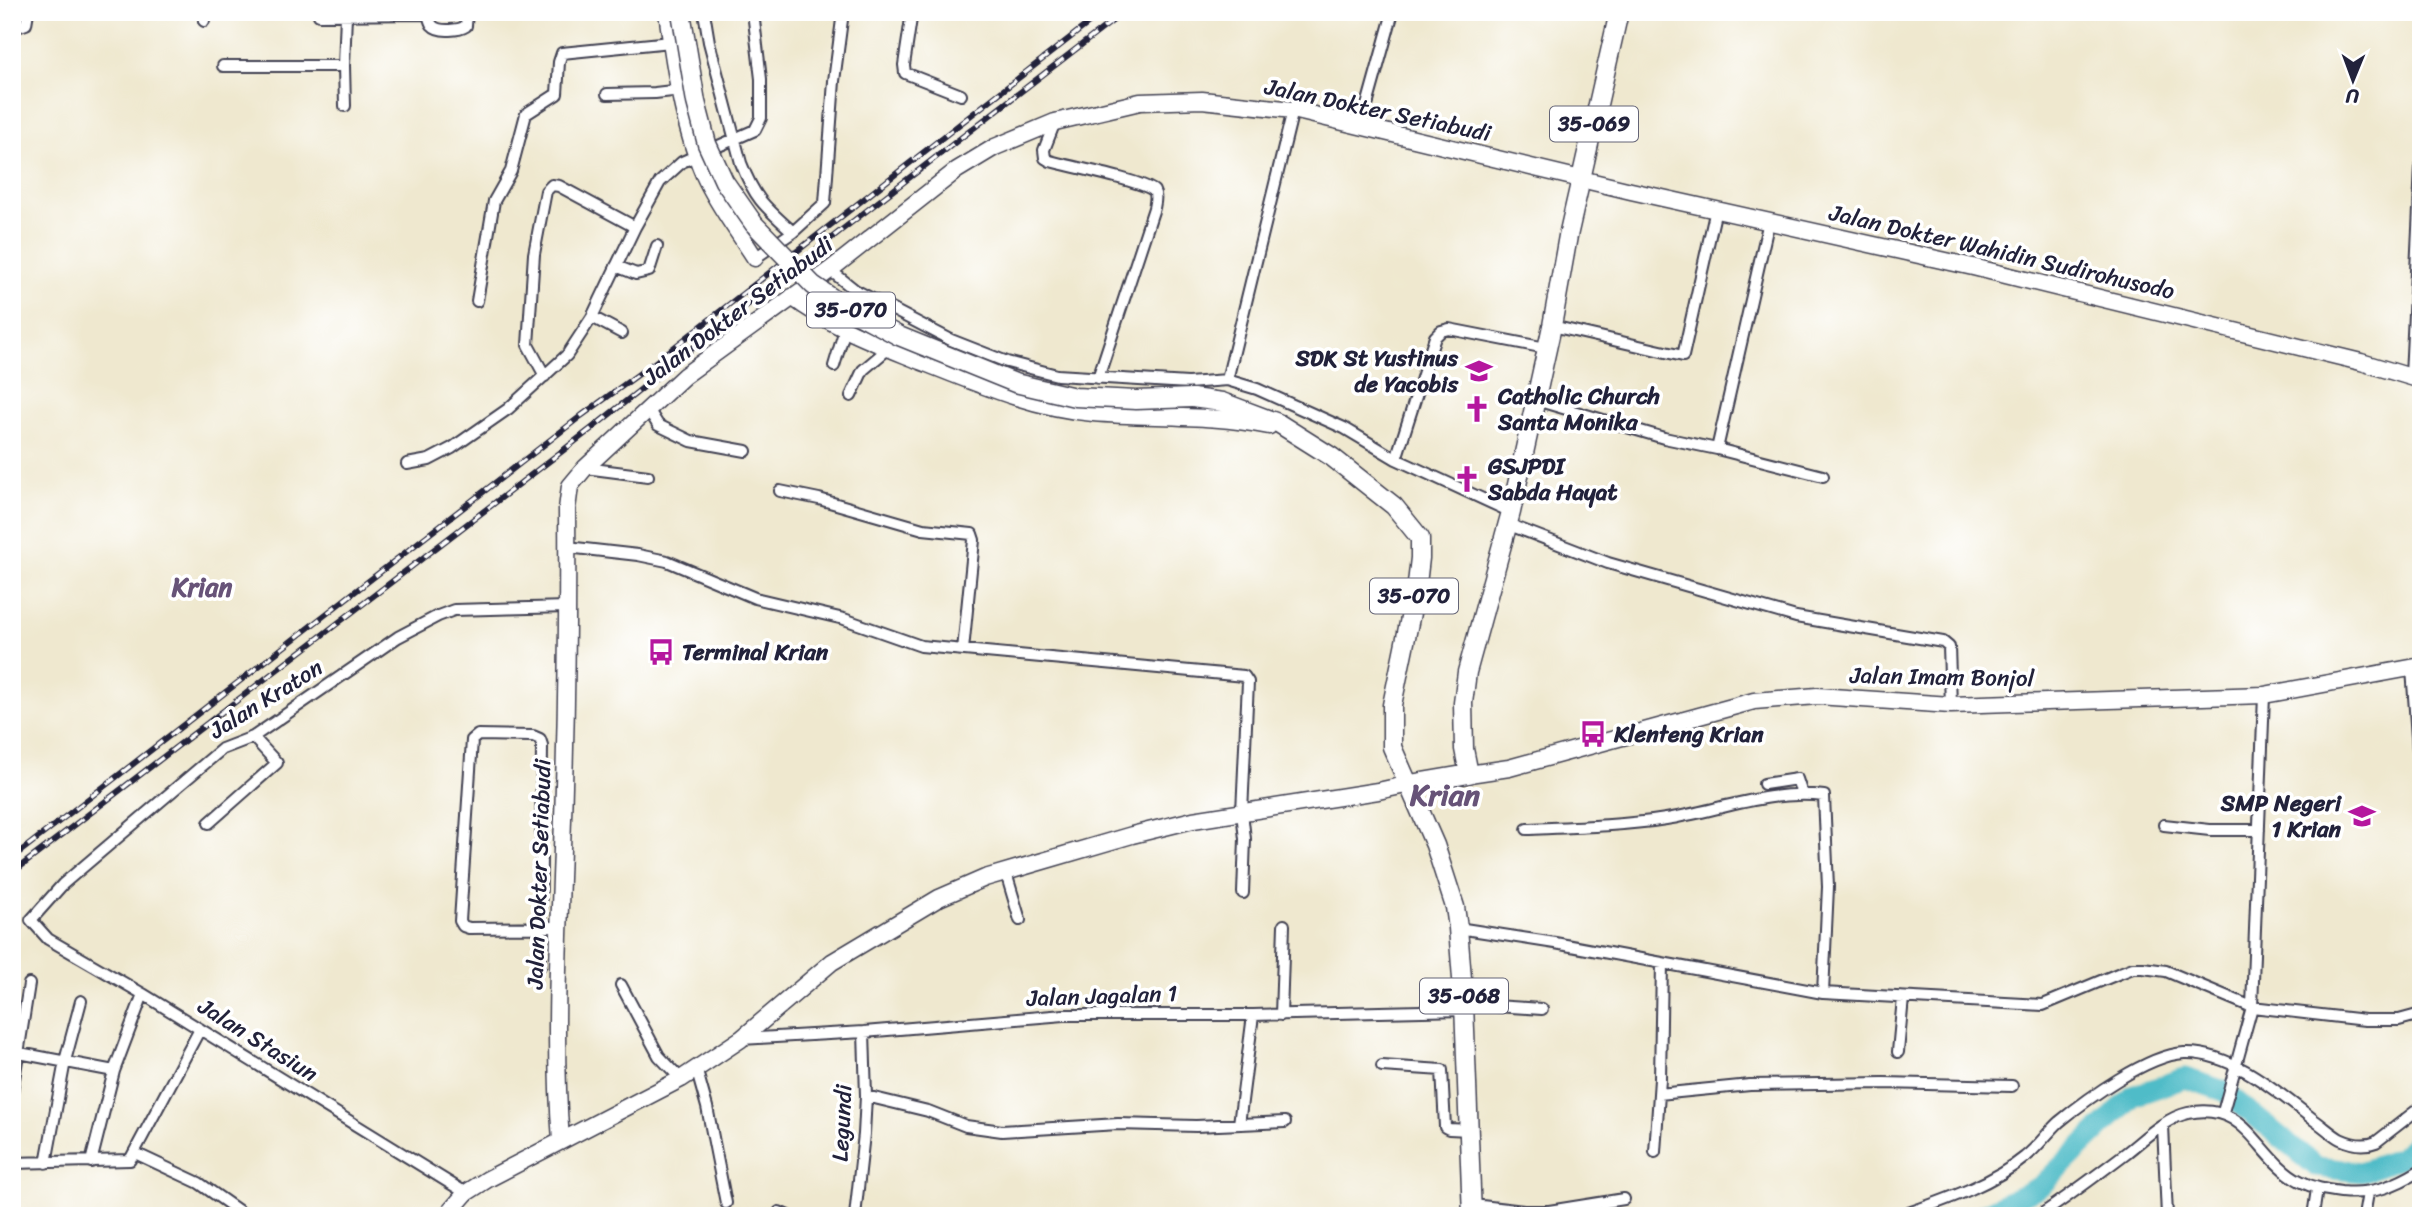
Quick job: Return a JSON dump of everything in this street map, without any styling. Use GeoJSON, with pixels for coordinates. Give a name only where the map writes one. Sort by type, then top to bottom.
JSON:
{"type":"FeatureCollection","features":[{"type":"Feature","properties":{"kind":"main road"},"geometry":{"type":"LineString","coordinates":[[667,12],[681,90],[701,153],[705,177],[755,258]]}},
{"type":"Feature","properties":{"kind":"main road","name":"35-070"},"geometry":{"type":"LineString","coordinates":[[681,12],[707,144],[724,181],[754,224],[813,285],[845,307],[899,336],[1015,383],[1075,397],[1136,400],[1192,398],[1222,402],[1249,410],[1278,422],[1395,506],[1420,538],[1417,584],[1390,716],[1392,747],[1410,784]]}},
{"type":"Feature","properties":{"kind":"main road","name":"35-069"},"geometry":{"type":"LineString","coordinates":[[1577,178],[1609,12]]}},
{"type":"Feature","properties":{"kind":"main road","name":"35-069"},"geometry":{"type":"LineString","coordinates":[[1469,774],[1464,749],[1463,703],[1466,682],[1509,518],[1552,326],[1569,236],[1564,217],[1577,178],[1619,12]]}},
{"type":"Feature","properties":{"kind":"main road","name":"Jalan Dokter Setiabudi"},"geometry":{"type":"LineString","coordinates":[[561,1140],[558,927],[568,607],[567,509],[570,486],[585,468],[684,376],[798,293],[957,170],[995,147],[1055,122],[1140,102],[1202,100],[1293,110],[1577,178]]}},
{"type":"Feature","properties":{"kind":"main road","name":"Jalan Dokter Wahidin Sudirohusodo"},"geometry":{"type":"LineString","coordinates":[[1577,178],[1973,267],[2416,378]]}},
{"type":"Feature","properties":{"kind":"main road"},"geometry":{"type":"LineString","coordinates":[[798,293],[810,310],[845,329],[889,348],[1002,374],[1055,407],[1092,413],[1250,422],[1271,426],[1319,449]]}},
{"type":"Feature","properties":{"kind":"main road","name":"Jalan Imam Bonjol"},"geometry":{"type":"LineString","coordinates":[[1469,774],[1509,768],[1754,701],[1817,696],[1951,705],[2263,695],[2416,667]]}},
{"type":"Feature","properties":{"kind":"main road"},"geometry":{"type":"LineString","coordinates":[[446,1216],[466,1193],[561,1140],[681,1079],[741,1039],[850,950],[939,898],[985,878],[1193,820],[1378,792],[1469,774]]}},
{"type":"Feature","properties":{"kind":"main road","name":"35-068"},"geometry":{"type":"LineString","coordinates":[[1410,784],[1444,870],[1458,928],[1465,1007],[1472,1210]]}},
{"type":"Feature","properties":{"kind":"street"},"geometry":{"type":"LineString","coordinates":[[12,29],[26,24],[27,12]]}},
{"type":"Feature","properties":{"kind":"street"},"geometry":{"type":"LineString","coordinates":[[319,15],[428,13],[432,25],[436,28],[458,30],[466,26],[467,12]]}},
{"type":"Feature","properties":{"kind":"street"},"geometry":{"type":"LineString","coordinates":[[704,12],[709,42],[741,163],[752,190],[790,233]]}},
{"type":"Feature","properties":{"kind":"street"},"geometry":{"type":"LineString","coordinates":[[407,464],[429,460],[452,448],[508,409],[567,355],[592,317],[660,181],[682,162],[755,130],[761,118],[761,79],[753,12]]}},
{"type":"Feature","properties":{"kind":"street"},"geometry":{"type":"LineString","coordinates":[[755,258],[824,206],[843,12]]}},
{"type":"Feature","properties":{"kind":"street"},"geometry":{"type":"LineString","coordinates":[[912,12],[905,73],[961,95]]}},
{"type":"Feature","properties":{"kind":"street"},"geometry":{"type":"LineString","coordinates":[[1361,127],[1393,12]]}},
{"type":"Feature","properties":{"kind":"street"},"geometry":{"type":"LineString","coordinates":[[345,106],[346,15]]}},
{"type":"Feature","properties":{"kind":"street"},"geometry":{"type":"LineString","coordinates":[[477,300],[494,201],[512,166],[526,114],[557,94],[558,62],[562,53],[671,42]]}},
{"type":"Feature","properties":{"kind":"street"},"geometry":{"type":"LineString","coordinates":[[223,66],[344,66]]}},
{"type":"Feature","properties":{"kind":"street"},"geometry":{"type":"LineString","coordinates":[[607,94],[681,90]]}},
{"type":"Feature","properties":{"kind":"street"},"geometry":{"type":"LineString","coordinates":[[1227,380],[1293,110]]}},
{"type":"Feature","properties":{"kind":"street"},"geometry":{"type":"LineString","coordinates":[[1055,122],[1044,150],[1045,158],[1139,184],[1153,191],[1156,196],[1098,378]]}},
{"type":"Feature","properties":{"kind":"street"},"geometry":{"type":"LineString","coordinates":[[2416,378],[2421,166]]}},
{"type":"Feature","properties":{"kind":"street"},"geometry":{"type":"LineString","coordinates":[[545,376],[528,345],[534,254],[546,191],[552,185],[559,186],[635,228]]}},
{"type":"Feature","properties":{"kind":"street"},"geometry":{"type":"LineString","coordinates":[[1552,326],[1683,356],[1716,209]]}},
{"type":"Feature","properties":{"kind":"street"},"geometry":{"type":"LineString","coordinates":[[1717,449],[1769,221]]}},
{"type":"Feature","properties":{"kind":"street"},"geometry":{"type":"LineString","coordinates":[[616,266],[636,274],[649,271],[657,246]]}},
{"type":"Feature","properties":{"kind":"street"},"geometry":{"type":"LineString","coordinates":[[827,271],[855,289],[951,340],[1002,374],[1188,383],[1227,380],[1257,389],[1344,428],[1395,459],[1509,518],[1608,563],[1796,617],[1948,644],[1951,705]]}},
{"type":"Feature","properties":{"kind":"street"},"geometry":{"type":"LineString","coordinates":[[592,317],[622,333]]}},
{"type":"Feature","properties":{"kind":"street"},"geometry":{"type":"LineString","coordinates":[[834,366],[845,329]]}},
{"type":"Feature","properties":{"kind":"street"},"geometry":{"type":"LineString","coordinates":[[1395,459],[1438,334],[1449,330],[1546,348]]}},
{"type":"Feature","properties":{"kind":"street"},"geometry":{"type":"LineString","coordinates":[[851,396],[863,370],[889,348]]}},
{"type":"Feature","properties":{"kind":"street"},"geometry":{"type":"LineString","coordinates":[[1536,400],[1664,438],[1823,476]]}},
{"type":"Feature","properties":{"kind":"street"},"geometry":{"type":"LineString","coordinates":[[648,410],[658,425],[691,441],[746,451]]}},
{"type":"Feature","properties":{"kind":"street"},"geometry":{"type":"LineString","coordinates":[[585,468],[648,476]]}},
{"type":"Feature","properties":{"kind":"street"},"geometry":{"type":"LineString","coordinates":[[780,491],[819,499],[923,529],[972,534],[974,540],[963,650]]}},
{"type":"Feature","properties":{"kind":"street"},"geometry":{"type":"LineString","coordinates":[[567,547],[667,561],[755,598],[844,619],[921,646],[1244,676],[1248,682],[1242,813],[1245,839],[1243,893]]}},
{"type":"Feature","properties":{"kind":"street","name":"Jalan Kraton"},"geometry":{"type":"LineString","coordinates":[[31,920],[63,884],[222,749],[253,737],[397,637],[454,610],[568,607]]}},
{"type":"Feature","properties":{"kind":"street"},"geometry":{"type":"LineString","coordinates":[[2416,667],[2421,792]]}},
{"type":"Feature","properties":{"kind":"street"},"geometry":{"type":"LineString","coordinates":[[2223,1109],[2252,1007],[2263,695]]}},
{"type":"Feature","properties":{"kind":"street"},"geometry":{"type":"LineString","coordinates":[[540,966],[540,927],[542,744],[540,739],[533,736],[478,735],[472,740],[460,921],[463,926],[469,928],[540,927],[558,927]]}},
{"type":"Feature","properties":{"kind":"street"},"geometry":{"type":"LineString","coordinates":[[209,823],[277,763],[253,737]]}},
{"type":"Feature","properties":{"kind":"street"},"geometry":{"type":"LineString","coordinates":[[1764,784],[1797,779],[1801,789]]}},
{"type":"Feature","properties":{"kind":"street"},"geometry":{"type":"LineString","coordinates":[[1527,829],[1615,825],[1665,819],[1801,789],[1823,796],[1828,887],[1823,993]]}},
{"type":"Feature","properties":{"kind":"street"},"geometry":{"type":"LineString","coordinates":[[2164,825],[2210,830],[2259,830]]}},
{"type":"Feature","properties":{"kind":"street"},"geometry":{"type":"LineString","coordinates":[[1006,873],[1020,920]]}},
{"type":"Feature","properties":{"kind":"street","name":"Jalan Stasiun"},"geometry":{"type":"LineString","coordinates":[[31,920],[48,939],[143,994],[466,1193]]}},
{"type":"Feature","properties":{"kind":"street"},"geometry":{"type":"LineString","coordinates":[[1281,1015],[1284,925]]}},
{"type":"Feature","properties":{"kind":"street"},"geometry":{"type":"LineString","coordinates":[[1458,928],[1555,943],[1823,993],[2043,1005],[2133,968],[2166,971],[2252,1007],[2365,1020],[2399,1020],[2421,1014]]}},
{"type":"Feature","properties":{"kind":"street"},"geometry":{"type":"LineString","coordinates":[[1655,1153],[1662,963]]}},
{"type":"Feature","properties":{"kind":"street"},"geometry":{"type":"LineString","coordinates":[[12,1092],[16,1052],[29,984]]}},
{"type":"Feature","properties":{"kind":"street"},"geometry":{"type":"LineString","coordinates":[[621,985],[659,1056],[681,1079]]}},
{"type":"Feature","properties":{"kind":"street"},"geometry":{"type":"LineString","coordinates":[[90,1162],[114,1071],[143,994]]}},
{"type":"Feature","properties":{"kind":"street"},"geometry":{"type":"LineString","coordinates":[[1898,1052],[1903,998]]}},
{"type":"Feature","properties":{"kind":"street"},"geometry":{"type":"LineString","coordinates":[[46,1163],[65,1061],[81,1000]]}},
{"type":"Feature","properties":{"kind":"street","name":"Jalan Jagalan 1"},"geometry":{"type":"LineString","coordinates":[[741,1039],[1064,1016],[1281,1015],[1465,1007],[1542,1009]]}},
{"type":"Feature","properties":{"kind":"street"},"geometry":{"type":"LineString","coordinates":[[1240,1124],[1253,1015]]}},
{"type":"Feature","properties":{"kind":"street"},"geometry":{"type":"LineString","coordinates":[[12,1163],[128,1160],[135,1153],[200,1029]]}},
{"type":"Feature","properties":{"kind":"street","name":"Legundi"},"geometry":{"type":"LineString","coordinates":[[855,1216],[866,1096],[864,1032]]}},
{"type":"Feature","properties":{"kind":"street"},"geometry":{"type":"LineString","coordinates":[[16,1052],[114,1071]]}},
{"type":"Feature","properties":{"kind":"street"},"geometry":{"type":"LineString","coordinates":[[1900,1216],[1940,1202],[1992,1178],[2025,1157],[2058,1124],[2119,1080],[2150,1062],[2174,1054],[2198,1054],[2236,1070],[2289,1101],[2333,1135],[2351,1143],[2369,1145],[2376,1142],[2421,1107]]}},
{"type":"Feature","properties":{"kind":"street"},"geometry":{"type":"LineString","coordinates":[[1382,1066],[1442,1070],[1445,1126],[1449,1129],[1469,1130]]}},
{"type":"Feature","properties":{"kind":"street"},"geometry":{"type":"LineString","coordinates":[[696,1068],[708,1107],[726,1203]]}},
{"type":"Feature","properties":{"kind":"street"},"geometry":{"type":"LineString","coordinates":[[1659,1094],[1750,1085],[1884,1083],[2012,1086]]}},
{"type":"Feature","properties":{"kind":"street"},"geometry":{"type":"LineString","coordinates":[[866,1096],[928,1111],[966,1126],[1002,1131],[1118,1124],[1284,1122]]}},
{"type":"Feature","properties":{"kind":"street"},"geometry":{"type":"LineString","coordinates":[[2039,1216],[2066,1199],[2163,1125],[2185,1113],[2201,1111],[2223,1109],[2297,1180],[2317,1189],[2368,1193],[2384,1189],[2421,1170]]}},
{"type":"Feature","properties":{"kind":"street"},"geometry":{"type":"LineString","coordinates":[[2163,1125],[2167,1216]]}},
{"type":"Feature","properties":{"kind":"street"},"geometry":{"type":"LineString","coordinates":[[135,1153],[198,1183],[246,1216]]}},
{"type":"Feature","properties":{"kind":"street"},"geometry":{"type":"LineString","coordinates":[[2313,1216],[2317,1189]]}},
{"type":"Feature","properties":{"kind":"street"},"geometry":{"type":"LineString","coordinates":[[2364,1216],[2368,1193]]}},
{"type":"Feature","properties":{"kind":"street"},"geometry":{"type":"LineString","coordinates":[[1472,1210],[1549,1211],[1624,1199]]}},
{"type":"Feature","properties":{"kind":"waterway"},"geometry":{"type":"LineString","coordinates":[[1979,1216],[2041,1186],[2133,1096],[2185,1078],[2224,1091],[2317,1167],[2361,1172],[2400,1158],[2421,1138]]}},
{"type":"Feature","properties":{"kind":"railway"},"geometry":{"type":"LineString","coordinates":[[12,858],[581,416],[654,363],[1103,12]]}},
{"type":"Feature","properties":{"kind":"railway"},"geometry":{"type":"LineString","coordinates":[[12,873],[591,429],[839,232],[1124,12]]}},
{"type":"Feature","properties":{"kind":"place","name":"SDK St Yustinus de Yacobis"},"geometry":{"type":"Point","coordinates":[1479,371]}},
{"type":"Feature","properties":{"kind":"place","name":"Catholic Church Santa Monika"},"geometry":{"type":"Point","coordinates":[1477,409]}},
{"type":"Feature","properties":{"kind":"place","name":"GSJPDI Sabda Hayat"},"geometry":{"type":"Point","coordinates":[1467,479]}},
{"type":"Feature","properties":{"kind":"place","name":"Terminal Krian"},"geometry":{"type":"Point","coordinates":[661,652]}},
{"type":"Feature","properties":{"kind":"place","name":"Klenteng Krian"},"geometry":{"type":"Point","coordinates":[1593,734]}},
{"type":"Feature","properties":{"kind":"place","name":"SMP Negeri 1 Krian"},"geometry":{"type":"Point","coordinates":[2362,816]}},
{"type":"Feature","properties":{"kind":"district","name":"Krian"},"geometry":{"type":"Point","coordinates":[202,587]}},
{"type":"Feature","properties":{"kind":"district","name":"Krian"},"geometry":{"type":"Point","coordinates":[1445,795]}}]}
